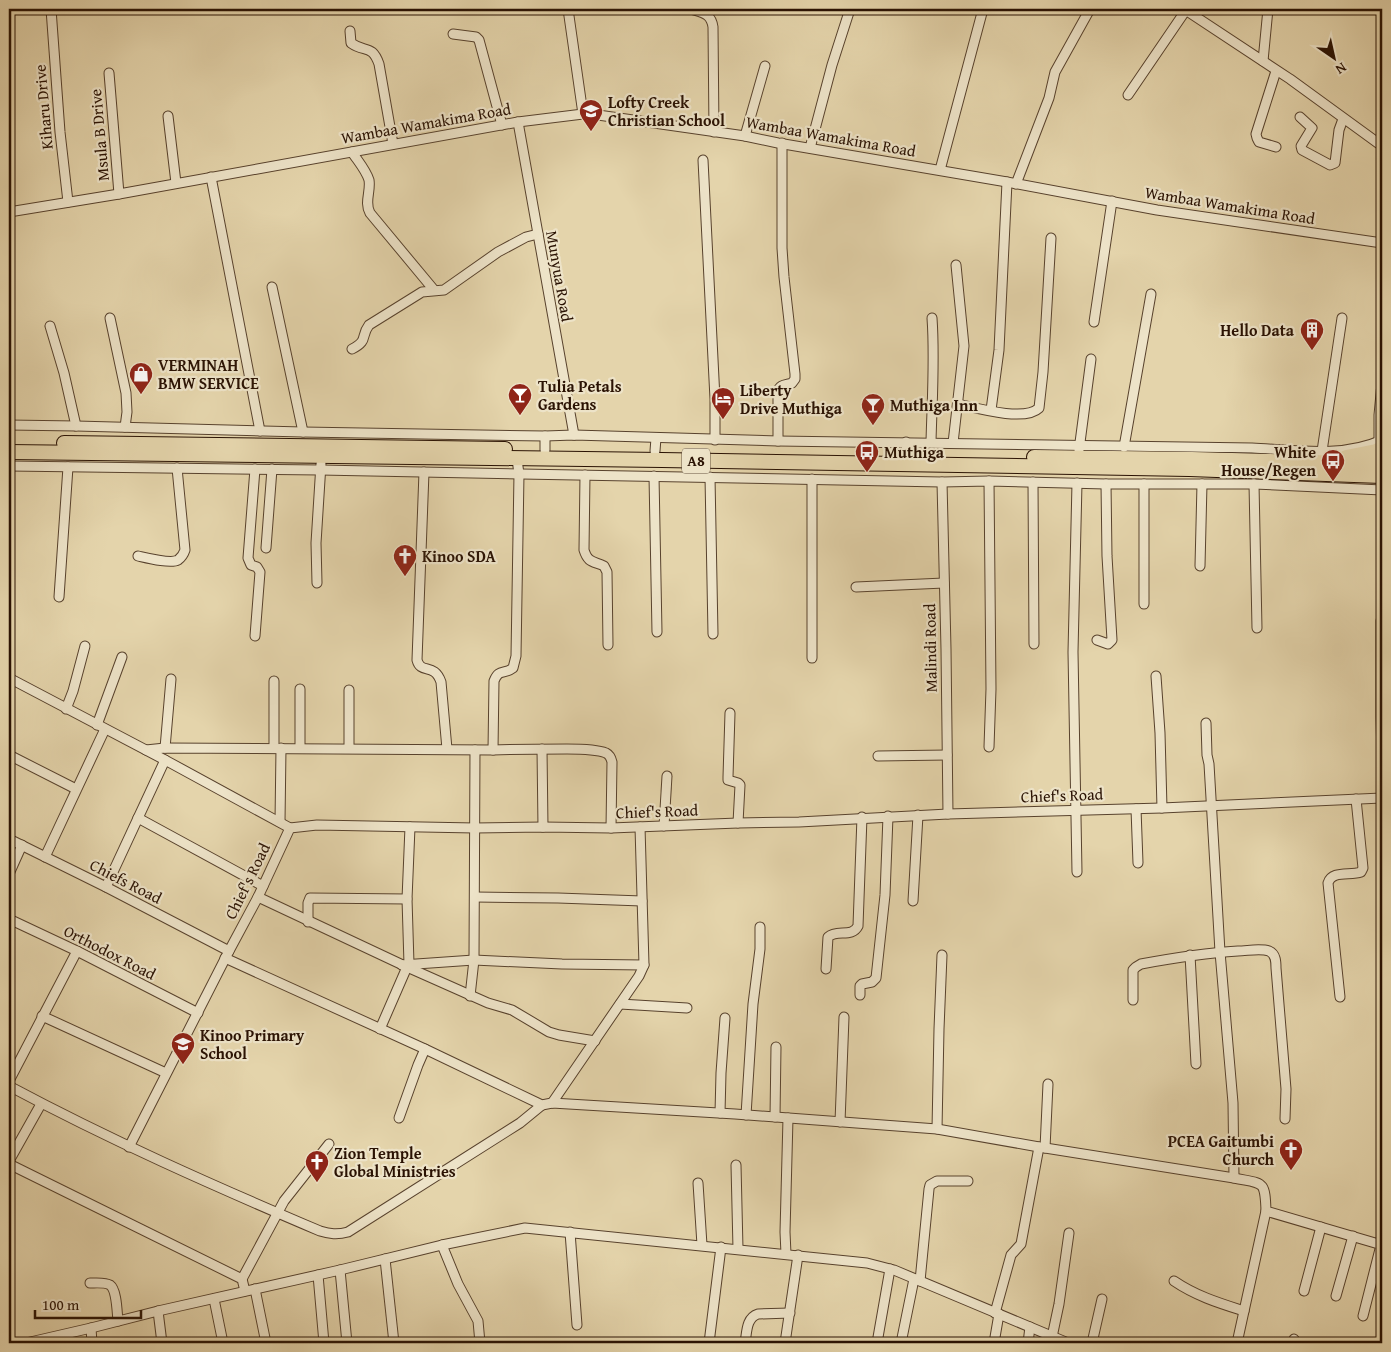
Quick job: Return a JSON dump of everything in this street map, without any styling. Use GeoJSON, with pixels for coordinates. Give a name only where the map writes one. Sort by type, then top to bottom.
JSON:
{"type":"FeatureCollection","features":[{"type":"Feature","properties":{"kind":"highway","name":"A8"},"geometry":{"type":"LineString","coordinates":[[9,442],[504,442],[656,444],[907,454],[1189,469],[1290,480],[1338,482],[1382,476]]}},
{"type":"Feature","properties":{"kind":"highway"},"geometry":{"type":"LineString","coordinates":[[1278,462],[1349,456],[1381,443]]}},
{"type":"Feature","properties":{"kind":"highway","name":"A8"},"geometry":{"type":"LineString","coordinates":[[9,452],[148,454],[321,463],[517,459],[798,462],[907,454],[1079,452],[1205,454],[1278,462],[1382,464]]}},
{"type":"Feature","properties":{"kind":"street","name":"Kiharu Drive"},"geometry":{"type":"LineString","coordinates":[[50,9],[68,202]]}},
{"type":"Feature","properties":{"kind":"street"},"geometry":{"type":"LineString","coordinates":[[568,9],[583,114]]}},
{"type":"Feature","properties":{"kind":"street"},"geometry":{"type":"LineString","coordinates":[[691,9],[710,18],[714,27],[714,132]]}},
{"type":"Feature","properties":{"kind":"street"},"geometry":{"type":"LineString","coordinates":[[810,148],[832,65],[850,9]]}},
{"type":"Feature","properties":{"kind":"street"},"geometry":{"type":"LineString","coordinates":[[940,170],[983,9]]}},
{"type":"Feature","properties":{"kind":"street"},"geometry":{"type":"LineString","coordinates":[[991,410],[999,350],[1012,183],[1049,98],[1055,72],[1090,9]]}},
{"type":"Feature","properties":{"kind":"street"},"geometry":{"type":"LineString","coordinates":[[1128,94],[1185,9],[1290,79],[1382,146]]}},
{"type":"Feature","properties":{"kind":"street"},"geometry":{"type":"LineString","coordinates":[[1263,61],[1268,9]]}},
{"type":"Feature","properties":{"kind":"street"},"geometry":{"type":"LineString","coordinates":[[350,30],[351,44],[375,54],[379,64],[393,144]]}},
{"type":"Feature","properties":{"kind":"street"},"geometry":{"type":"LineString","coordinates":[[453,34],[476,37],[480,40],[502,125]]}},
{"type":"Feature","properties":{"kind":"street"},"geometry":{"type":"LineString","coordinates":[[745,136],[765,66]]}},
{"type":"Feature","properties":{"kind":"street"},"geometry":{"type":"LineString","coordinates":[[1276,71],[1256,134],[1259,142],[1276,146]]}},
{"type":"Feature","properties":{"kind":"street","name":"Msula B Drive"},"geometry":{"type":"LineString","coordinates":[[109,73],[119,194]]}},
{"type":"Feature","properties":{"kind":"street","name":"Wambaa Wamakima Road"},"geometry":{"type":"LineString","coordinates":[[9,212],[518,122],[583,114],[745,136],[1157,210],[1382,243]]}},
{"type":"Feature","properties":{"kind":"street"},"geometry":{"type":"LineString","coordinates":[[168,116],[176,183]]}},
{"type":"Feature","properties":{"kind":"street"},"geometry":{"type":"LineString","coordinates":[[1300,118],[1312,128],[1301,146],[1302,150],[1330,165],[1335,163],[1339,130],[1343,119]]}},
{"type":"Feature","properties":{"kind":"street","name":"Munyua Road"},"geometry":{"type":"LineString","coordinates":[[518,122],[574,435]]}},
{"type":"Feature","properties":{"kind":"street"},"geometry":{"type":"LineString","coordinates":[[778,441],[779,387],[792,383],[795,379],[782,248],[782,144]]}},
{"type":"Feature","properties":{"kind":"street"},"geometry":{"type":"LineString","coordinates":[[352,152],[368,177],[367,208],[434,290]]}},
{"type":"Feature","properties":{"kind":"street"},"geometry":{"type":"LineString","coordinates":[[703,160],[715,440]]}},
{"type":"Feature","properties":{"kind":"street"},"geometry":{"type":"LineString","coordinates":[[211,177],[260,431]]}},
{"type":"Feature","properties":{"kind":"street"},"geometry":{"type":"LineString","coordinates":[[1094,322],[1112,201]]}},
{"type":"Feature","properties":{"kind":"street"},"geometry":{"type":"LineString","coordinates":[[352,349],[360,345],[364,340],[366,328],[374,321],[422,292],[444,290],[498,252],[521,239],[538,234]]}},
{"type":"Feature","properties":{"kind":"street"},"geometry":{"type":"LineString","coordinates":[[958,404],[1021,415],[1030,414],[1039,408],[1051,238]]}},
{"type":"Feature","properties":{"kind":"street"},"geometry":{"type":"LineString","coordinates":[[953,443],[964,346],[956,265]]}},
{"type":"Feature","properties":{"kind":"street"},"geometry":{"type":"LineString","coordinates":[[272,287],[303,432]]}},
{"type":"Feature","properties":{"kind":"street"},"geometry":{"type":"LineString","coordinates":[[1124,447],[1151,294]]}},
{"type":"Feature","properties":{"kind":"street"},"geometry":{"type":"LineString","coordinates":[[110,318],[126,393],[126,427]]}},
{"type":"Feature","properties":{"kind":"street"},"geometry":{"type":"LineString","coordinates":[[931,442],[934,359],[932,318]]}},
{"type":"Feature","properties":{"kind":"street"},"geometry":{"type":"LineString","coordinates":[[1322,451],[1342,318]]}},
{"type":"Feature","properties":{"kind":"street"},"geometry":{"type":"LineString","coordinates":[[50,326],[64,372],[76,426]]}},
{"type":"Feature","properties":{"kind":"street"},"geometry":{"type":"LineString","coordinates":[[1079,452],[1090,359]]}},
{"type":"Feature","properties":{"kind":"street"},"geometry":{"type":"LineString","coordinates":[[545,443],[574,435],[656,444],[715,440],[778,441],[907,454],[931,442],[1079,452],[1124,447],[1205,454],[1252,448],[1322,451],[1348,450],[1381,443],[1379,415],[1382,383]]}},
{"type":"Feature","properties":{"kind":"street"},"geometry":{"type":"LineString","coordinates":[[9,426],[303,432],[504,442]]}},
{"type":"Feature","properties":{"kind":"street"},"geometry":{"type":"LineString","coordinates":[[130,467],[148,454]]}},
{"type":"Feature","properties":{"kind":"street"},"geometry":{"type":"LineString","coordinates":[[907,454],[907,480]]}},
{"type":"Feature","properties":{"kind":"street"},"geometry":{"type":"LineString","coordinates":[[493,750],[494,681],[496,675],[500,672],[509,671],[515,664],[519,474],[517,459]]}},
{"type":"Feature","properties":{"kind":"street"},"geometry":{"type":"LineString","coordinates":[[796,479],[798,462]]}},
{"type":"Feature","properties":{"kind":"street"},"geometry":{"type":"LineString","coordinates":[[9,466],[272,470],[321,463],[424,472],[942,482],[1254,484],[1290,480]]}},
{"type":"Feature","properties":{"kind":"street"},"geometry":{"type":"LineString","coordinates":[[316,583],[316,543],[321,463]]}},
{"type":"Feature","properties":{"kind":"street"},"geometry":{"type":"LineString","coordinates":[[59,597],[68,467]]}},
{"type":"Feature","properties":{"kind":"street"},"geometry":{"type":"LineString","coordinates":[[138,556],[172,562],[179,560],[183,555],[185,550],[177,468]]}},
{"type":"Feature","properties":{"kind":"street"},"geometry":{"type":"LineString","coordinates":[[255,469],[248,558],[251,565],[258,567],[260,572],[255,636]]}},
{"type":"Feature","properties":{"kind":"street"},"geometry":{"type":"LineString","coordinates":[[266,548],[272,470]]}},
{"type":"Feature","properties":{"kind":"street"},"geometry":{"type":"LineString","coordinates":[[424,472],[417,660],[422,668],[434,670],[439,674],[442,682],[447,749]]}},
{"type":"Feature","properties":{"kind":"street"},"geometry":{"type":"LineString","coordinates":[[584,475],[584,550],[588,559],[593,563],[604,566],[607,572],[608,645]]}},
{"type":"Feature","properties":{"kind":"street"},"geometry":{"type":"LineString","coordinates":[[654,476],[657,632]]}},
{"type":"Feature","properties":{"kind":"street"},"geometry":{"type":"LineString","coordinates":[[710,477],[713,634]]}},
{"type":"Feature","properties":{"kind":"street"},"geometry":{"type":"LineString","coordinates":[[812,479],[812,658]]}},
{"type":"Feature","properties":{"kind":"street"},"geometry":{"type":"LineString","coordinates":[[989,481],[989,747]]}},
{"type":"Feature","properties":{"kind":"street","name":"Malindi Road"},"geometry":{"type":"LineString","coordinates":[[942,482],[948,814]]}},
{"type":"Feature","properties":{"kind":"street"},"geometry":{"type":"LineString","coordinates":[[1033,482],[1034,644]]}},
{"type":"Feature","properties":{"kind":"street"},"geometry":{"type":"LineString","coordinates":[[1338,482],[1382,490]]}},
{"type":"Feature","properties":{"kind":"street"},"geometry":{"type":"LineString","coordinates":[[1076,872],[1073,652],[1077,483]]}},
{"type":"Feature","properties":{"kind":"street"},"geometry":{"type":"LineString","coordinates":[[1097,640],[1108,644],[1112,640],[1106,484]]}},
{"type":"Feature","properties":{"kind":"street"},"geometry":{"type":"LineString","coordinates":[[1144,484],[1144,604]]}},
{"type":"Feature","properties":{"kind":"street"},"geometry":{"type":"LineString","coordinates":[[1200,566],[1202,484]]}},
{"type":"Feature","properties":{"kind":"street"},"geometry":{"type":"LineString","coordinates":[[1254,484],[1257,628]]}},
{"type":"Feature","properties":{"kind":"street"},"geometry":{"type":"LineString","coordinates":[[856,587],[944,583]]}},
{"type":"Feature","properties":{"kind":"street"},"geometry":{"type":"LineString","coordinates":[[1382,616],[1380,621],[1382,756]]}},
{"type":"Feature","properties":{"kind":"street"},"geometry":{"type":"LineString","coordinates":[[66,709],[73,691],[85,646]]}},
{"type":"Feature","properties":{"kind":"street"},"geometry":{"type":"LineString","coordinates":[[45,857],[76,789],[101,727],[122,657]]}},
{"type":"Feature","properties":{"kind":"street"},"geometry":{"type":"LineString","coordinates":[[1156,676],[1162,808]]}},
{"type":"Feature","properties":{"kind":"street"},"geometry":{"type":"LineString","coordinates":[[9,678],[290,828]]}},
{"type":"Feature","properties":{"kind":"street"},"geometry":{"type":"LineString","coordinates":[[165,748],[171,679]]}},
{"type":"Feature","properties":{"kind":"street"},"geometry":{"type":"LineString","coordinates":[[274,681],[280,822]]}},
{"type":"Feature","properties":{"kind":"street"},"geometry":{"type":"LineString","coordinates":[[300,689],[300,748]]}},
{"type":"Feature","properties":{"kind":"street"},"geometry":{"type":"LineString","coordinates":[[349,690],[350,748]]}},
{"type":"Feature","properties":{"kind":"street"},"geometry":{"type":"LineString","coordinates":[[730,713],[728,780],[740,785],[738,823]]}},
{"type":"Feature","properties":{"kind":"street"},"geometry":{"type":"LineString","coordinates":[[1206,723],[1220,952],[1233,1103],[1234,1178]]}},
{"type":"Feature","properties":{"kind":"street"},"geometry":{"type":"LineString","coordinates":[[146,750],[165,748],[585,749],[607,753],[610,756],[612,762],[612,828]]}},
{"type":"Feature","properties":{"kind":"street"},"geometry":{"type":"LineString","coordinates":[[542,749],[542,827]]}},
{"type":"Feature","properties":{"kind":"street"},"geometry":{"type":"LineString","coordinates":[[470,996],[474,960],[475,750]]}},
{"type":"Feature","properties":{"kind":"street"},"geometry":{"type":"LineString","coordinates":[[9,755],[76,789]]}},
{"type":"Feature","properties":{"kind":"street"},"geometry":{"type":"LineString","coordinates":[[878,756],[947,755]]}},
{"type":"Feature","properties":{"kind":"street"},"geometry":{"type":"LineString","coordinates":[[106,887],[165,760]]}},
{"type":"Feature","properties":{"kind":"street"},"geometry":{"type":"LineString","coordinates":[[664,826],[666,776]]}},
{"type":"Feature","properties":{"kind":"street","name":"Chief's Road"},"geometry":{"type":"LineString","coordinates":[[129,1147],[258,897],[290,828],[317,825],[612,828],[1382,798]]}},
{"type":"Feature","properties":{"kind":"street"},"geometry":{"type":"LineString","coordinates":[[1340,997],[1328,883],[1332,876],[1356,874],[1361,872],[1363,868],[1356,799]]}},
{"type":"Feature","properties":{"kind":"street"},"geometry":{"type":"LineString","coordinates":[[1136,809],[1138,863]]}},
{"type":"Feature","properties":{"kind":"street"},"geometry":{"type":"LineString","coordinates":[[913,901],[918,815]]}},
{"type":"Feature","properties":{"kind":"street"},"geometry":{"type":"LineString","coordinates":[[860,995],[860,986],[874,981],[876,978],[886,895],[888,816]]}},
{"type":"Feature","properties":{"kind":"street"},"geometry":{"type":"LineString","coordinates":[[138,818],[263,886]]}},
{"type":"Feature","properties":{"kind":"street"},"geometry":{"type":"LineString","coordinates":[[826,969],[828,937],[835,933],[855,932],[858,926],[862,818]]}},
{"type":"Feature","properties":{"kind":"street"},"geometry":{"type":"LineString","coordinates":[[380,1029],[406,965],[410,827]]}},
{"type":"Feature","properties":{"kind":"street"},"geometry":{"type":"LineString","coordinates":[[9,1086],[41,1104],[129,1147],[224,1190],[330,1234],[339,1235],[348,1232],[547,1104],[595,1041],[644,965],[640,827]]}},
{"type":"Feature","properties":{"kind":"street","name":"Chiefs Road"},"geometry":{"type":"LineString","coordinates":[[9,839],[106,887],[227,955],[380,1029],[547,1104]]}},
{"type":"Feature","properties":{"kind":"street"},"geometry":{"type":"LineString","coordinates":[[9,874],[22,846]]}},
{"type":"Feature","properties":{"kind":"street"},"geometry":{"type":"LineString","coordinates":[[258,897],[470,996],[512,1010],[549,1032],[595,1041]]}},
{"type":"Feature","properties":{"kind":"street"},"geometry":{"type":"LineString","coordinates":[[475,897],[642,901]]}},
{"type":"Feature","properties":{"kind":"street"},"geometry":{"type":"LineString","coordinates":[[308,922],[308,903],[310,898],[407,899]]}},
{"type":"Feature","properties":{"kind":"street","name":"Orthodox Road"},"geometry":{"type":"LineString","coordinates":[[10,922],[77,952],[198,1013]]}},
{"type":"Feature","properties":{"kind":"street"},"geometry":{"type":"LineString","coordinates":[[746,1115],[753,1004],[760,949],[760,928]]}},
{"type":"Feature","properties":{"kind":"street"},"geometry":{"type":"LineString","coordinates":[[1133,1000],[1133,970],[1140,964],[1220,952],[1255,950],[1268,951],[1274,955],[1286,1090],[1285,1119]]}},
{"type":"Feature","properties":{"kind":"street"},"geometry":{"type":"LineString","coordinates":[[9,1080],[77,952]]}},
{"type":"Feature","properties":{"kind":"street"},"geometry":{"type":"LineString","coordinates":[[938,1129],[942,955]]}},
{"type":"Feature","properties":{"kind":"street"},"geometry":{"type":"LineString","coordinates":[[1190,955],[1196,1064]]}},
{"type":"Feature","properties":{"kind":"street"},"geometry":{"type":"LineString","coordinates":[[406,965],[474,960],[644,965]]}},
{"type":"Feature","properties":{"kind":"street"},"geometry":{"type":"LineString","coordinates":[[620,1004],[686,1008]]}},
{"type":"Feature","properties":{"kind":"street"},"geometry":{"type":"LineString","coordinates":[[42,1016],[166,1073]]}},
{"type":"Feature","properties":{"kind":"street"},"geometry":{"type":"LineString","coordinates":[[838,1122],[844,1017]]}},
{"type":"Feature","properties":{"kind":"street"},"geometry":{"type":"LineString","coordinates":[[720,1113],[725,1018]]}},
{"type":"Feature","properties":{"kind":"street"},"geometry":{"type":"LineString","coordinates":[[838,1122],[839,1041]]}},
{"type":"Feature","properties":{"kind":"street"},"geometry":{"type":"LineString","coordinates":[[775,1117],[776,1047]]}},
{"type":"Feature","properties":{"kind":"street"},"geometry":{"type":"LineString","coordinates":[[399,1118],[425,1049]]}},
{"type":"Feature","properties":{"kind":"street"},"geometry":{"type":"LineString","coordinates":[[994,1343],[997,1314],[1010,1255],[1021,1244],[1042,1148],[1048,1084]]}},
{"type":"Feature","properties":{"kind":"street"},"geometry":{"type":"LineString","coordinates":[[41,1104],[9,1163],[242,1279]]}},
{"type":"Feature","properties":{"kind":"street"},"geometry":{"type":"LineString","coordinates":[[547,1104],[720,1113],[938,1129],[1259,1183],[1266,1192],[1266,1210],[1237,1343]]}},
{"type":"Feature","properties":{"kind":"street"},"geometry":{"type":"LineString","coordinates":[[786,1254],[788,1118]]}},
{"type":"Feature","properties":{"kind":"street"},"geometry":{"type":"LineString","coordinates":[[245,1291],[242,1279],[284,1201],[329,1144]]}},
{"type":"Feature","properties":{"kind":"street"},"geometry":{"type":"LineString","coordinates":[[736,1165],[738,1249]]}},
{"type":"Feature","properties":{"kind":"street"},"geometry":{"type":"LineString","coordinates":[[901,1343],[917,1280],[930,1185],[937,1181],[968,1180]]}},
{"type":"Feature","properties":{"kind":"street"},"geometry":{"type":"LineString","coordinates":[[698,1184],[702,1245]]}},
{"type":"Feature","properties":{"kind":"street"},"geometry":{"type":"LineString","coordinates":[[1266,1210],[1382,1245],[1363,1316]]}},
{"type":"Feature","properties":{"kind":"street"},"geometry":{"type":"LineString","coordinates":[[1304,1291],[1320,1227]]}},
{"type":"Feature","properties":{"kind":"street"},"geometry":{"type":"LineString","coordinates":[[26,1343],[49,1341],[158,1311],[442,1245],[525,1228],[867,1262],[890,1269],[1068,1343]]}},
{"type":"Feature","properties":{"kind":"street"},"geometry":{"type":"LineString","coordinates":[[570,1232],[577,1325]]}},
{"type":"Feature","properties":{"kind":"street"},"geometry":{"type":"LineString","coordinates":[[1052,1336],[1059,1304],[1069,1232]]}},
{"type":"Feature","properties":{"kind":"street"},"geometry":{"type":"LineString","coordinates":[[1336,1296],[1353,1236]]}},
{"type":"Feature","properties":{"kind":"street"},"geometry":{"type":"LineString","coordinates":[[442,1245],[458,1284],[478,1321],[480,1343]]}},
{"type":"Feature","properties":{"kind":"street"},"geometry":{"type":"LineString","coordinates":[[708,1343],[721,1247]]}},
{"type":"Feature","properties":{"kind":"street"},"geometry":{"type":"LineString","coordinates":[[785,1343],[798,1255]]}},
{"type":"Feature","properties":{"kind":"street"},"geometry":{"type":"LineString","coordinates":[[385,1259],[394,1343]]}},
{"type":"Feature","properties":{"kind":"street"},"geometry":{"type":"LineString","coordinates":[[877,1343],[890,1269]]}},
{"type":"Feature","properties":{"kind":"street"},"geometry":{"type":"LineString","coordinates":[[340,1270],[347,1343]]}},
{"type":"Feature","properties":{"kind":"street"},"geometry":{"type":"LineString","coordinates":[[318,1275],[324,1343]]}},
{"type":"Feature","properties":{"kind":"street"},"geometry":{"type":"LineString","coordinates":[[1174,1281],[1208,1300],[1244,1311]]}},
{"type":"Feature","properties":{"kind":"street"},"geometry":{"type":"LineString","coordinates":[[90,1283],[110,1285],[113,1289],[118,1321]]}},
{"type":"Feature","properties":{"kind":"street"},"geometry":{"type":"LineString","coordinates":[[255,1289],[266,1343]]}},
{"type":"Feature","properties":{"kind":"street"},"geometry":{"type":"LineString","coordinates":[[214,1299],[223,1343]]}},
{"type":"Feature","properties":{"kind":"street"},"geometry":{"type":"LineString","coordinates":[[1092,1343],[1102,1299]]}},
{"type":"Feature","properties":{"kind":"street"},"geometry":{"type":"LineString","coordinates":[[158,1311],[162,1343]]}},
{"type":"Feature","properties":{"kind":"street"},"geometry":{"type":"LineString","coordinates":[[745,1343],[750,1319],[754,1316],[758,1314],[790,1313]]}},
{"type":"Feature","properties":{"kind":"street"},"geometry":{"type":"LineString","coordinates":[[1028,1343],[1030,1327]]}},
{"type":"Feature","properties":{"kind":"street"},"geometry":{"type":"LineString","coordinates":[[91,1328],[92,1343]]}},
{"type":"Feature","properties":{"kind":"place","name":"Lofty Creek Christian School"},"geometry":{"type":"Point","coordinates":[591,132]}},
{"type":"Feature","properties":{"kind":"place","name":"Hello Data"},"geometry":{"type":"Point","coordinates":[1312,351]}},
{"type":"Feature","properties":{"kind":"place","name":"VERMINAH BMW SERVICE"},"geometry":{"type":"Point","coordinates":[141,395]}},
{"type":"Feature","properties":{"kind":"place","name":"Tulia Petals Gardens"},"geometry":{"type":"Point","coordinates":[520,416]}},
{"type":"Feature","properties":{"kind":"place","name":"Liberty Drive Muthiga"},"geometry":{"type":"Point","coordinates":[723,420]}},
{"type":"Feature","properties":{"kind":"place","name":"Muthiga Inn"},"geometry":{"type":"Point","coordinates":[873,426]}},
{"type":"Feature","properties":{"kind":"place","name":"Muthiga"},"geometry":{"type":"Point","coordinates":[867,473]}},
{"type":"Feature","properties":{"kind":"place","name":"White House/Regen"},"geometry":{"type":"Point","coordinates":[1333,482]}},
{"type":"Feature","properties":{"kind":"place","name":"Kinoo SDA"},"geometry":{"type":"Point","coordinates":[405,577]}},
{"type":"Feature","properties":{"kind":"place","name":"Kinoo Primary School"},"geometry":{"type":"Point","coordinates":[183,1065]}},
{"type":"Feature","properties":{"kind":"place","name":"PCEA Gaitumbi Church"},"geometry":{"type":"Point","coordinates":[1291,1171]}},
{"type":"Feature","properties":{"kind":"place","name":"Zion Temple Global Ministries"},"geometry":{"type":"Point","coordinates":[317,1183]}}]}
